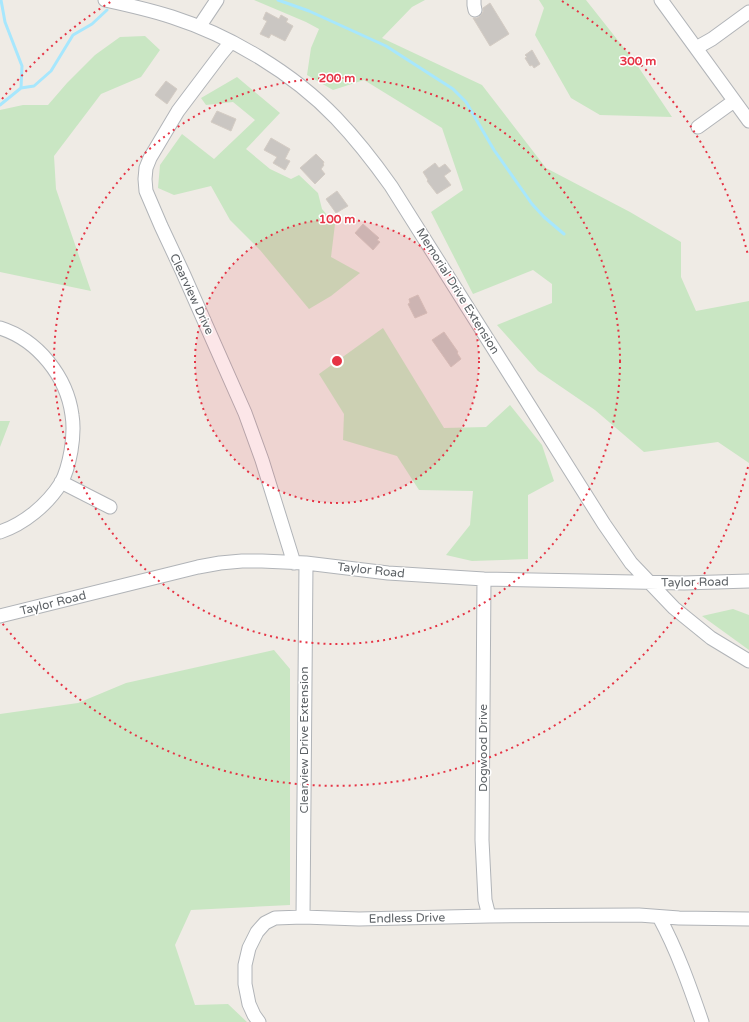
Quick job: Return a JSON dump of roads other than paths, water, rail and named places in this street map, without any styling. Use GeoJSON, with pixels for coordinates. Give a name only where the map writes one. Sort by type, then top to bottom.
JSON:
{"type":"FeatureCollection","features":[{"type":"Feature","properties":{"kind":"street","name":"Memorial Drive Extension"},"geometry":{"type":"LineString","coordinates":[[105,0],[174,17],[216,34],[247,49],[306,90],[335,116],[353,136],[391,186],[604,524],[631,563],[674,608],[692,623],[711,638],[749,661]]}},
{"type":"Feature","properties":{"kind":"street"},"geometry":{"type":"LineString","coordinates":[[199,27],[217,0]]}},
{"type":"Feature","properties":{"kind":"street"},"geometry":{"type":"LineString","coordinates":[[661,0],[749,121]]}},
{"type":"Feature","properties":{"kind":"street"},"geometry":{"type":"LineString","coordinates":[[696,48],[712,39],[749,12]]}},
{"type":"Feature","properties":{"kind":"street","name":"Clearview Drive"},"geometry":{"type":"LineString","coordinates":[[231,42],[178,111],[150,158],[146,168],[146,190],[160,226],[183,273],[245,414],[300,563]]}},
{"type":"Feature","properties":{"kind":"street"},"geometry":{"type":"LineString","coordinates":[[698,128],[734,101]]}},
{"type":"Feature","properties":{"kind":"street"},"geometry":{"type":"LineString","coordinates":[[0,328],[18,336],[30,344],[50,365],[64,388],[70,408],[73,428],[70,457],[61,482],[48,500],[37,510],[21,522],[0,532]]}},
{"type":"Feature","properties":{"kind":"street"},"geometry":{"type":"LineString","coordinates":[[61,482],[110,507]]}},
{"type":"Feature","properties":{"kind":"street","name":"Taylor Road"},"geometry":{"type":"LineString","coordinates":[[0,616],[204,566],[242,561],[300,563],[388,573],[484,579],[650,583],[749,581]]}},
{"type":"Feature","properties":{"kind":"street","name":"Clearview Drive Extension"},"geometry":{"type":"LineString","coordinates":[[300,563],[303,917]]}},
{"type":"Feature","properties":{"kind":"street","name":"Dogwood Drive"},"geometry":{"type":"LineString","coordinates":[[484,579],[482,840],[485,900],[489,916]]}},
{"type":"Feature","properties":{"kind":"street","name":"Endless Drive"},"geometry":{"type":"LineString","coordinates":[[259,1022],[250,1008],[245,984],[245,965],[249,948],[262,925],[270,920],[281,917],[359,919],[639,915],[679,918],[749,919]]}},
{"type":"Feature","properties":{"kind":"street"},"geometry":{"type":"LineString","coordinates":[[659,917],[670,938],[702,1022]]}},
{"type":"Feature","properties":{"kind":"waterway"},"geometry":{"type":"LineString","coordinates":[[1,0],[5,22],[22,66],[21,88]]}},
{"type":"Feature","properties":{"kind":"waterway"},"geometry":{"type":"LineString","coordinates":[[278,0],[309,11],[386,46],[453,89],[466,102],[494,150],[532,204],[544,217],[564,234]]}},
{"type":"Feature","properties":{"kind":"waterway"},"geometry":{"type":"LineString","coordinates":[[0,105],[21,88],[34,86],[51,71],[73,35],[92,24],[107,10]]}}]}
